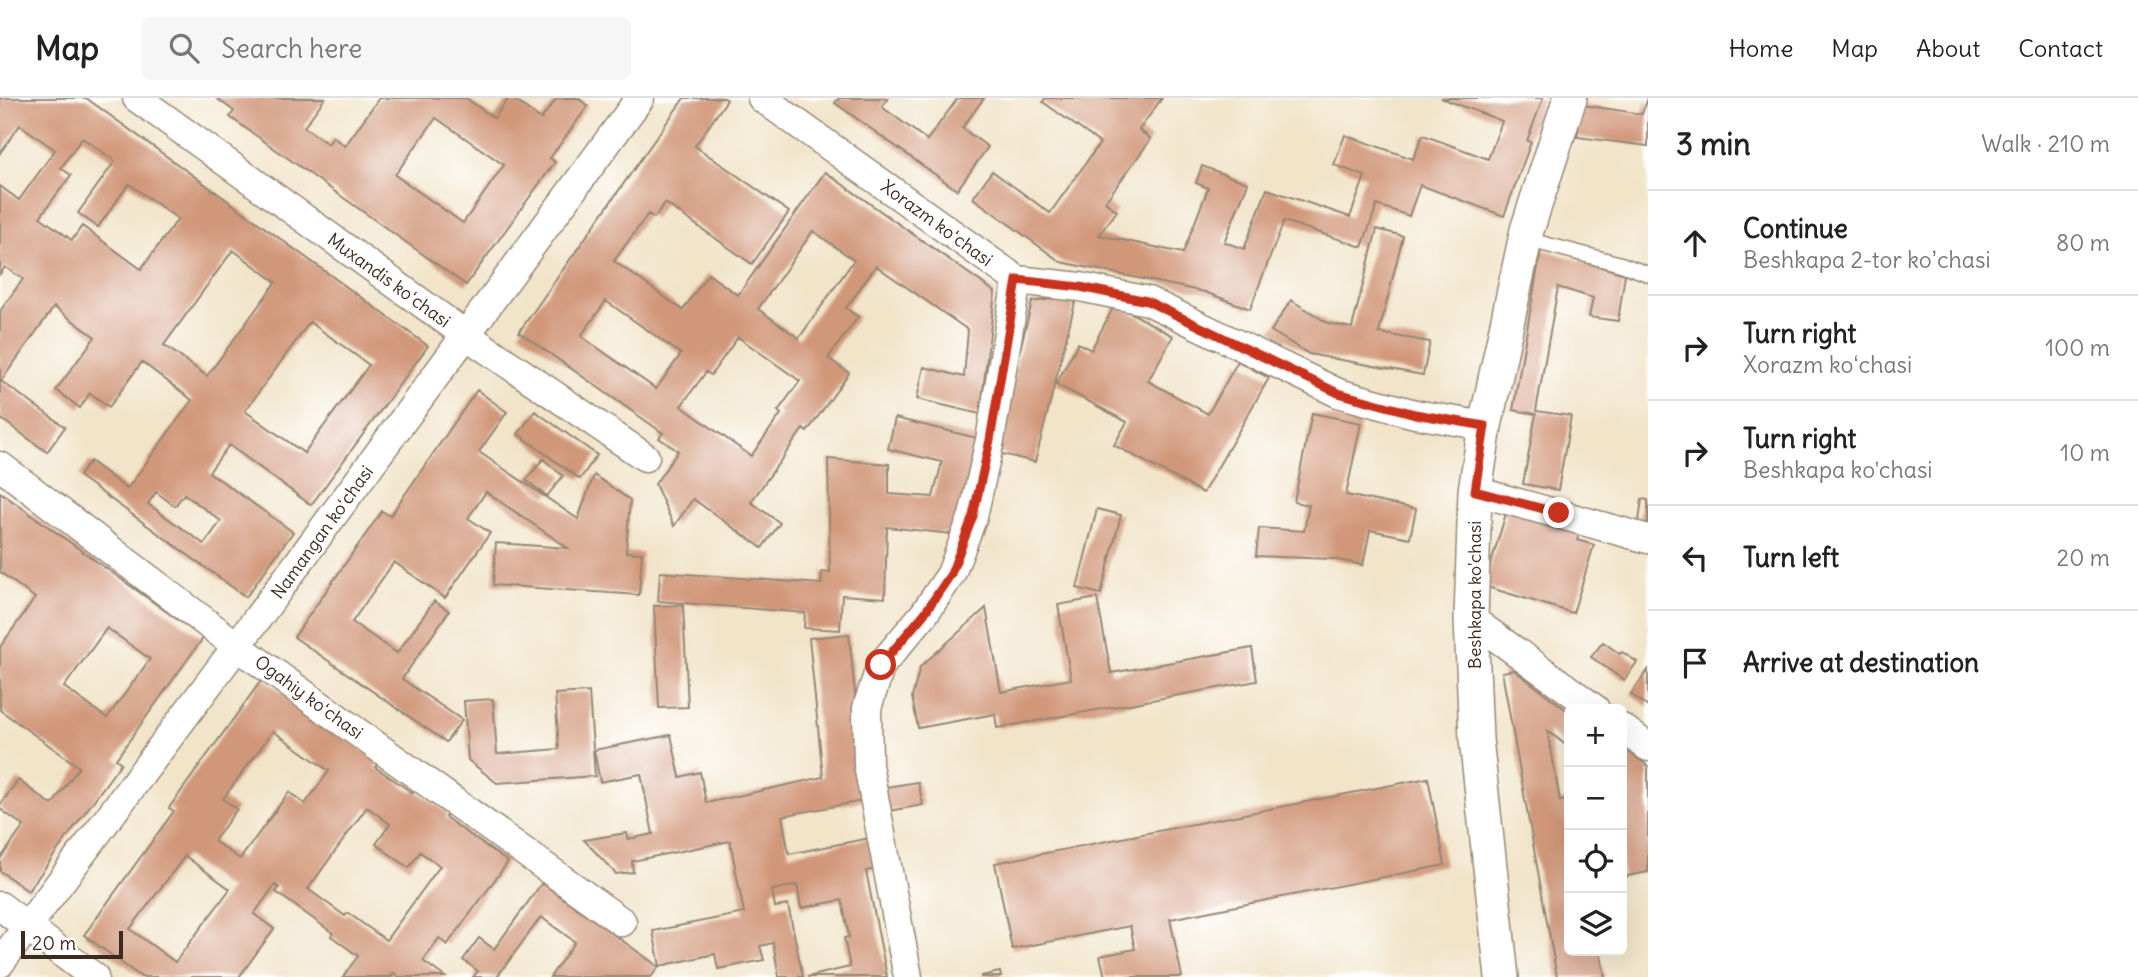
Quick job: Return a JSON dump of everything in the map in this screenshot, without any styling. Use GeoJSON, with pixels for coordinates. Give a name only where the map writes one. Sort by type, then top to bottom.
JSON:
{"type":"FeatureCollection","features":[{"type":"Feature","properties":{"kind":"street","name":"Muxandis koʻchasi"},"geometry":{"type":"LineString","coordinates":[[138,98],[466,335],[645,457]]}},
{"type":"Feature","properties":{"kind":"street","name":"Namangan koʻchasi"},"geometry":{"type":"LineString","coordinates":[[0,963],[640,98]]}},
{"type":"Feature","properties":{"kind":"street","name":"Xorazm koʻchasi"},"geometry":{"type":"LineString","coordinates":[[762,98],[1017,280],[1080,287],[1147,301],[1338,393],[1415,414],[1485,426]]}},
{"type":"Feature","properties":{"kind":"street","name":"Beshkapa ko'chasi"},"geometry":{"type":"LineString","coordinates":[[1503,977],[1476,739],[1471,619],[1475,491],[1485,426],[1525,239],[1570,98]]}},
{"type":"Feature","properties":{"kind":"street"},"geometry":{"type":"LineString","coordinates":[[908,977],[867,765],[867,708],[881,665],[924,614],[951,574],[973,516],[990,440],[1017,280]]}},
{"type":"Feature","properties":{"kind":"street","name":"Ogahiy koʻchasi"},"geometry":{"type":"LineString","coordinates":[[0,466],[237,646],[622,922]]}},
{"type":"Feature","properties":{"kind":"street"},"geometry":{"type":"LineString","coordinates":[[1475,491],[1648,539]]}},
{"type":"Feature","properties":{"kind":"street"},"geometry":{"type":"LineString","coordinates":[[1471,619],[1588,704]]}},
{"type":"Feature","properties":{"kind":"street"},"geometry":{"type":"LineString","coordinates":[[1627,732],[1648,747]]}},
{"type":"Feature","properties":{"kind":"street"},"geometry":{"type":"LineString","coordinates":[[0,906],[94,977]]}},
{"type":"Feature","properties":{"kind":"lane"},"geometry":{"type":"LineString","coordinates":[[1525,239],[1621,264],[1648,274]]}},
{"type":"Feature","properties":{"kind":"building"},"geometry":{"type":"Polygon","coordinates":[[[0,98],[86,98],[428,346],[311,505],[229,445],[209,472],[293,532],[246,597],[79,476],[90,461],[127,489],[192,400],[142,362],[109,407],[90,393],[80,408],[56,390],[95,337],[54,307],[1,381],[65,427],[47,452],[0,418],[0,311],[23,279],[5,267],[0,274],[0,186],[19,200],[55,150],[20,125],[0,153],[0,98]],[[82,138],[61,168],[71,175],[40,217],[72,240],[82,226],[141,269],[178,219],[129,184],[98,227],[78,213],[115,161],[82,138]],[[233,250],[164,345],[207,376],[276,282],[233,250]],[[310,322],[245,411],[304,453],[369,365],[310,322]],[[156,492],[148,504],[204,544],[221,521],[184,494],[175,506],[156,492]]]}},
{"type":"Feature","properties":{"kind":"building"},"geometry":{"type":"Polygon","coordinates":[[[216,98],[325,98],[304,127],[328,144],[333,137],[345,146],[379,98],[466,98],[494,118],[509,98],[541,119],[557,98],[578,98],[588,106],[550,158],[555,162],[466,285],[230,117],[234,111],[216,98]],[[436,118],[395,175],[463,223],[504,165],[436,118]]]}},
{"type":"Feature","properties":{"kind":"building"},"geometry":{"type":"Polygon","coordinates":[[[684,98],[727,100],[695,146],[789,212],[752,264],[665,203],[654,218],[648,214],[614,261],[683,310],[708,274],[738,295],[825,172],[995,292],[980,414],[917,399],[924,367],[964,377],[968,330],[876,266],[846,308],[858,317],[828,358],[849,373],[807,432],[803,429],[751,502],[780,523],[762,548],[693,499],[674,526],[655,484],[678,451],[659,438],[663,433],[519,332],[684,98]],[[813,231],[758,309],[799,338],[854,260],[813,231]],[[606,301],[581,336],[656,389],[681,354],[606,301]],[[738,337],[711,375],[706,372],[681,406],[751,456],[781,414],[778,411],[800,381],[738,337]]]}},
{"type":"Feature","properties":{"kind":"building"},"geometry":{"type":"Polygon","coordinates":[[[839,98],[888,98],[882,107],[927,140],[958,98],[984,98],[962,128],[988,147],[957,190],[835,103],[839,98]]]}},
{"type":"Feature","properties":{"kind":"building"},"geometry":{"type":"Polygon","coordinates":[[[1045,98],[1162,98],[1139,130],[1151,139],[1105,202],[1117,211],[1099,235],[1183,253],[1208,188],[1196,183],[1202,166],[1248,183],[1224,242],[1244,249],[1267,189],[1350,217],[1365,176],[1334,165],[1345,135],[1413,159],[1423,135],[1488,159],[1502,121],[1441,98],[1543,98],[1527,141],[1531,142],[1504,216],[1420,185],[1409,216],[1377,205],[1362,247],[1284,221],[1250,309],[1205,292],[1061,262],[973,198],[992,171],[1050,213],[1100,143],[1043,102],[1045,98]]]}},
{"type":"Feature","properties":{"kind":"building"},"geometry":{"type":"Polygon","coordinates":[[[1648,98],[1648,146],[1577,137],[1583,105],[1642,114],[1648,98]]]}},
{"type":"Feature","properties":{"kind":"building"},"geometry":{"type":"Polygon","coordinates":[[[1377,229],[1403,236],[1379,333],[1430,342],[1423,375],[1309,354],[1271,331],[1291,300],[1328,323],[1352,328],[1377,229]]]}},
{"type":"Feature","properties":{"kind":"building"},"geometry":{"type":"Polygon","coordinates":[[[1541,249],[1625,274],[1618,321],[1589,317],[1593,298],[1558,287],[1536,411],[1571,416],[1558,490],[1523,484],[1536,414],[1513,410],[1541,249]]]}},
{"type":"Feature","properties":{"kind":"building"},"geometry":{"type":"Polygon","coordinates":[[[1077,295],[1035,462],[994,452],[1032,302],[1077,295]]]}},
{"type":"Feature","properties":{"kind":"building"},"geometry":{"type":"Polygon","coordinates":[[[1115,304],[1173,336],[1148,381],[1208,414],[1238,361],[1269,378],[1203,493],[1114,445],[1127,422],[1056,384],[1078,343],[1091,350],[1115,304]]]}},
{"type":"Feature","properties":{"kind":"building"},"geometry":{"type":"Polygon","coordinates":[[[477,390],[507,412],[479,452],[578,519],[594,475],[630,500],[626,552],[642,553],[639,595],[493,585],[496,543],[568,548],[486,492],[468,518],[490,533],[445,598],[394,562],[352,622],[397,653],[434,601],[449,611],[402,679],[462,720],[446,742],[294,637],[382,511],[390,516],[477,390]]]}},
{"type":"Feature","properties":{"kind":"building"},"geometry":{"type":"Polygon","coordinates":[[[535,411],[597,455],[580,479],[518,434],[535,411]]]}},
{"type":"Feature","properties":{"kind":"building"},"geometry":{"type":"Polygon","coordinates":[[[1312,413],[1361,423],[1346,495],[1416,509],[1410,538],[1370,530],[1363,565],[1333,559],[1256,556],[1259,528],[1304,531],[1309,505],[1294,502],[1312,413]]]}},
{"type":"Feature","properties":{"kind":"building"},"geometry":{"type":"Polygon","coordinates":[[[895,418],[985,440],[961,535],[887,527],[885,598],[842,595],[840,630],[804,628],[805,613],[658,601],[660,572],[821,584],[822,572],[830,573],[828,459],[889,464],[889,494],[933,497],[942,462],[888,449],[895,418]]]}},
{"type":"Feature","properties":{"kind":"building"},"geometry":{"type":"Polygon","coordinates":[[[543,459],[563,476],[547,496],[526,480],[543,459]]]}},
{"type":"Feature","properties":{"kind":"building"},"geometry":{"type":"Polygon","coordinates":[[[0,492],[203,638],[116,759],[121,763],[28,891],[0,871],[0,859],[24,826],[0,809],[0,805],[18,780],[52,805],[79,767],[0,710],[0,647],[35,598],[0,572],[0,492]],[[107,628],[64,687],[107,718],[150,659],[107,628]]]}},
{"type":"Feature","properties":{"kind":"building"},"geometry":{"type":"Polygon","coordinates":[[[1642,499],[1648,500],[1648,531],[1638,529],[1642,499]]]}},
{"type":"Feature","properties":{"kind":"building"},"geometry":{"type":"Polygon","coordinates":[[[1508,507],[1581,529],[1577,540],[1594,545],[1573,613],[1484,586],[1508,507]]]}},
{"type":"Feature","properties":{"kind":"building"},"geometry":{"type":"Polygon","coordinates":[[[1097,509],[1121,515],[1101,594],[1077,588],[1097,509]]]}},
{"type":"Feature","properties":{"kind":"building"},"geometry":{"type":"Polygon","coordinates":[[[1097,598],[1111,673],[1252,648],[1257,681],[997,728],[995,714],[918,728],[912,697],[920,667],[986,608],[1001,692],[1071,679],[1058,605],[1097,598]]]}},
{"type":"Feature","properties":{"kind":"building"},"geometry":{"type":"Polygon","coordinates":[[[683,605],[688,707],[659,708],[654,606],[683,605]]]}},
{"type":"Feature","properties":{"kind":"building"},"geometry":{"type":"Polygon","coordinates":[[[849,634],[863,773],[862,801],[782,816],[789,854],[870,838],[876,869],[866,871],[887,977],[807,977],[850,967],[844,938],[849,937],[842,900],[801,908],[797,885],[772,890],[775,907],[788,905],[803,977],[779,977],[773,943],[760,946],[764,960],[718,969],[715,954],[660,966],[653,931],[744,913],[730,841],[632,861],[633,872],[616,874],[584,840],[627,833],[628,839],[653,834],[641,774],[600,782],[594,750],[671,735],[680,777],[700,772],[706,803],[823,777],[809,638],[849,634]]]}},
{"type":"Feature","properties":{"kind":"building"},"geometry":{"type":"Polygon","coordinates":[[[1603,642],[1637,662],[1624,680],[1591,657],[1603,642]]]}},
{"type":"Feature","properties":{"kind":"building"},"geometry":{"type":"Polygon","coordinates":[[[1514,670],[1564,708],[1564,744],[1548,731],[1560,801],[1564,800],[1564,956],[1601,956],[1605,977],[1557,977],[1502,672],[1514,670]]]}},
{"type":"Feature","properties":{"kind":"building"},"geometry":{"type":"Polygon","coordinates":[[[1648,670],[1648,707],[1631,694],[1648,670]]]}},
{"type":"Feature","properties":{"kind":"building"},"geometry":{"type":"Polygon","coordinates":[[[263,678],[379,762],[375,767],[448,813],[445,817],[508,862],[447,945],[439,938],[423,961],[445,977],[399,977],[394,973],[391,977],[343,977],[358,956],[331,936],[333,933],[276,892],[279,888],[275,885],[254,914],[274,929],[239,977],[141,977],[84,935],[174,811],[169,808],[263,678]],[[273,731],[223,799],[237,809],[214,841],[240,859],[289,792],[305,804],[329,771],[273,731]],[[367,807],[308,889],[345,916],[348,913],[386,940],[440,866],[420,852],[409,868],[376,844],[390,824],[367,807]],[[185,856],[130,929],[175,962],[230,889],[185,856]]]}},
{"type":"Feature","properties":{"kind":"building"},"geometry":{"type":"Polygon","coordinates":[[[589,692],[595,776],[497,783],[468,760],[464,701],[493,699],[497,754],[559,749],[555,694],[589,692]]]}},
{"type":"Feature","properties":{"kind":"building"},"geometry":{"type":"Polygon","coordinates":[[[1627,751],[1648,766],[1648,872],[1627,876],[1627,751]]]}},
{"type":"Feature","properties":{"kind":"building"},"geometry":{"type":"Polygon","coordinates":[[[1428,778],[1445,865],[1170,919],[1182,977],[1105,977],[1100,956],[1135,949],[1130,926],[1012,949],[995,863],[1428,778]]]}},
{"type":"Feature","properties":{"kind":"building"},"geometry":{"type":"Polygon","coordinates":[[[918,782],[923,805],[877,813],[873,789],[918,782]]]}},
{"type":"Feature","properties":{"kind":"building"},"geometry":{"type":"Polygon","coordinates":[[[542,883],[659,967],[651,977],[550,977],[575,942],[541,917],[497,977],[473,977],[478,971],[463,960],[479,938],[494,949],[542,883]]]}},
{"type":"Feature","properties":{"kind":"building"},"geometry":{"type":"Polygon","coordinates":[[[1000,972],[1001,977],[981,977],[981,976],[1000,972]]]}},
{"type":"Feature","properties":{"kind":"route"},"geometry":{"type":"LineString","coordinates":[[881,665],[924,614],[951,574],[973,516],[990,440],[1017,280],[1080,287],[1147,301],[1338,393],[1415,414],[1485,426],[1475,491],[1559,513]]}}]}
